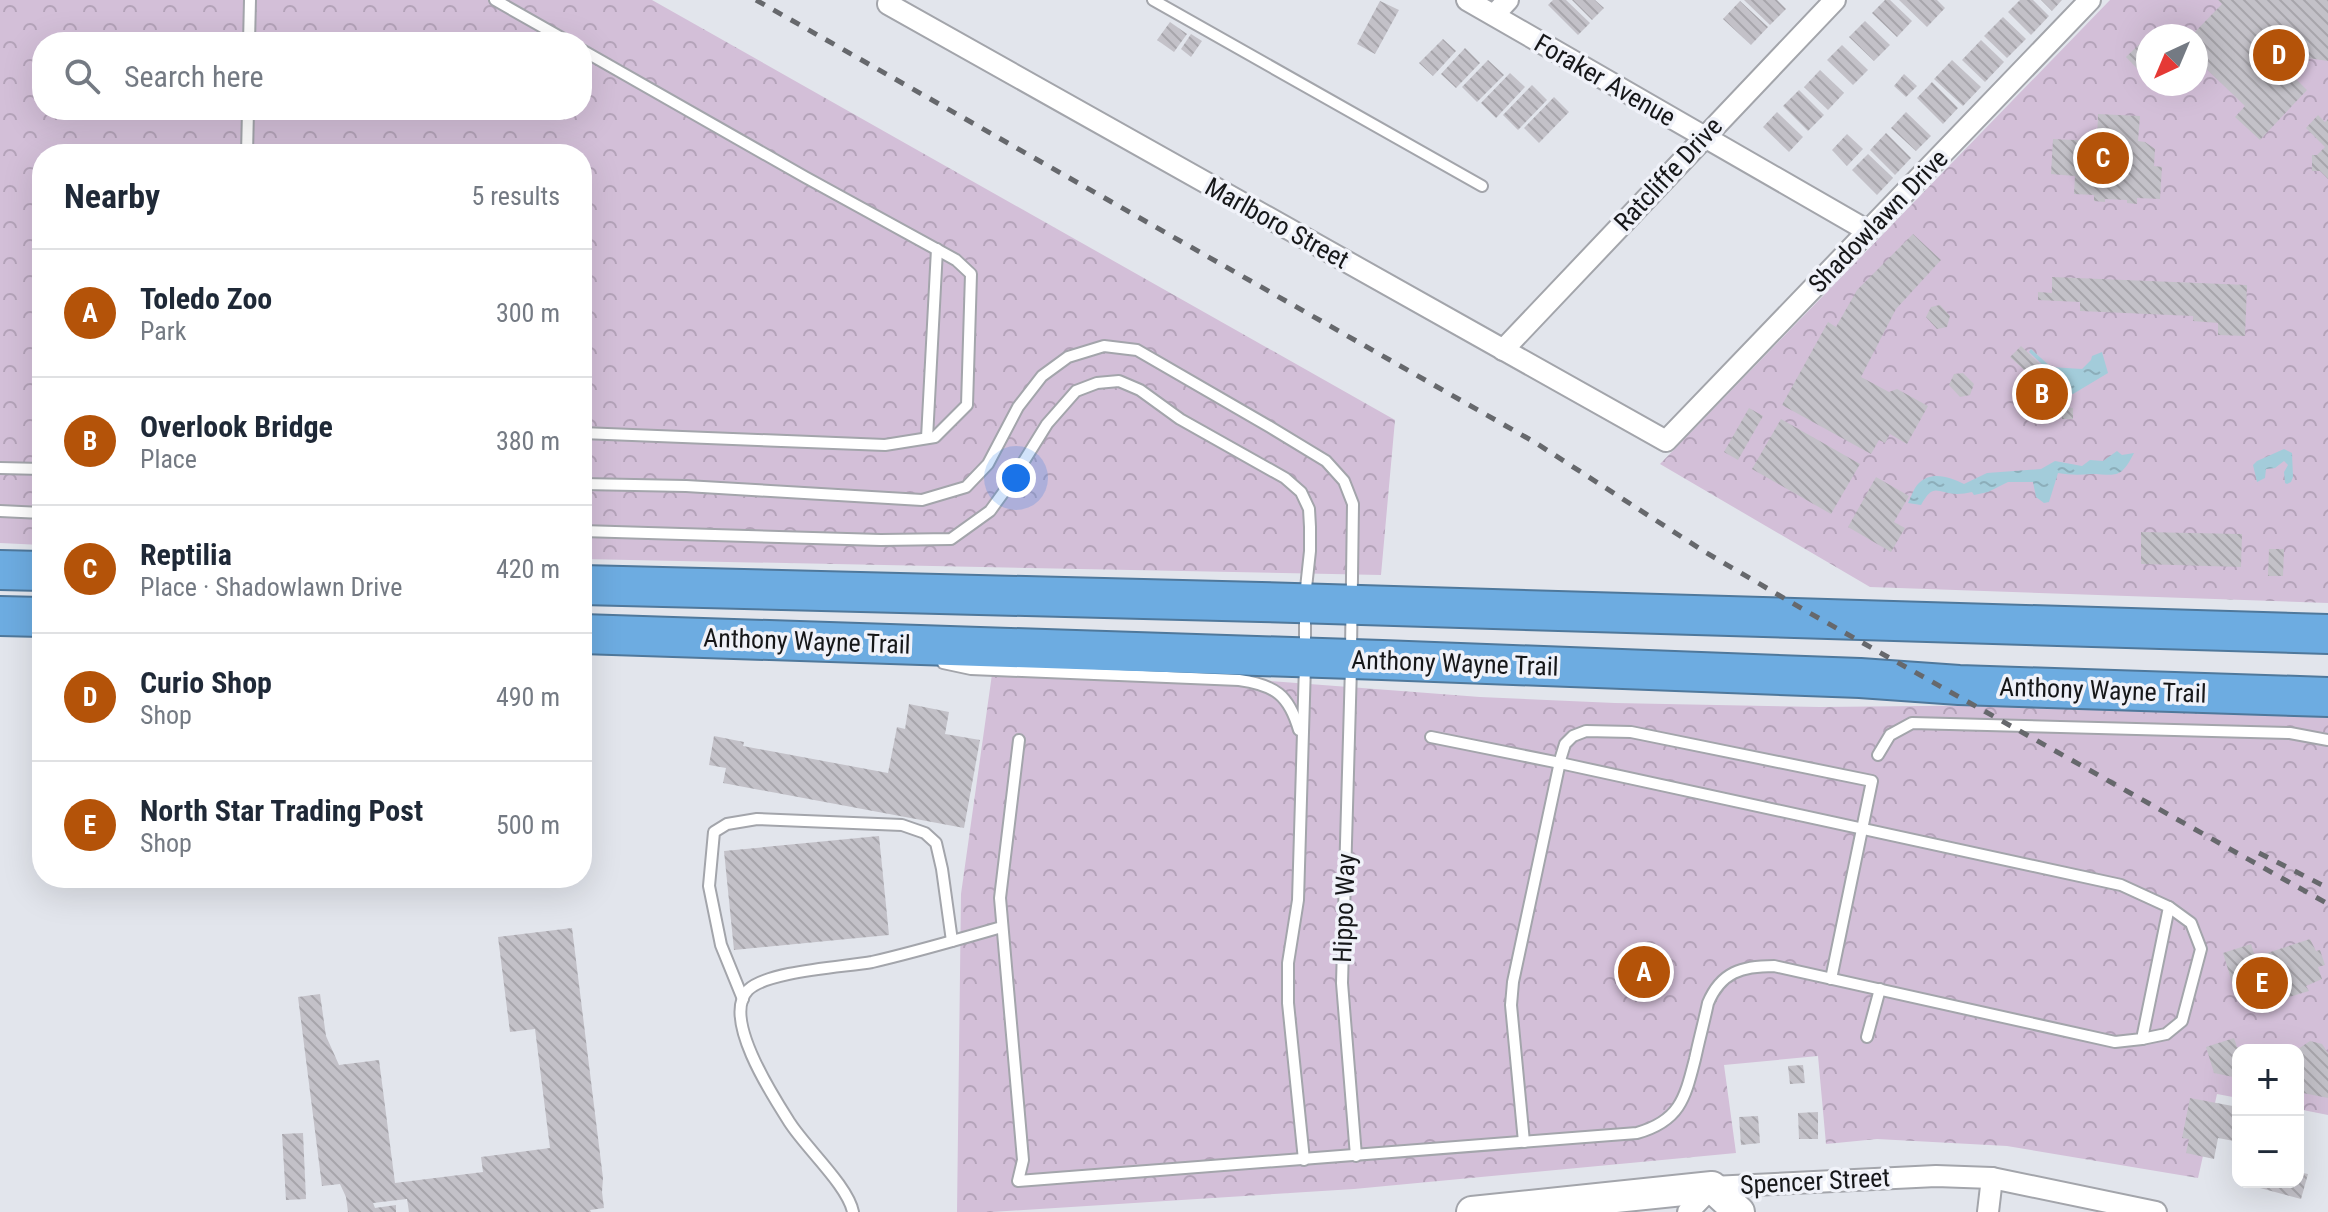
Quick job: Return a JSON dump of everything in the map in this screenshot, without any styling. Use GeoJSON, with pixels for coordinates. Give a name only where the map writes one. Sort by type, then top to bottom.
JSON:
{"type":"FeatureCollection","features":[{"type":"Feature","properties":{"kind":"highway"},"geometry":{"type":"LineString","coordinates":[[0,570],[32,571]]}},
{"type":"Feature","properties":{"kind":"highway","name":"Anthony Wayne Trail"},"geometry":{"type":"LineString","coordinates":[[592,585],[1352,604],[2328,634]]}},
{"type":"Feature","properties":{"kind":"highway"},"geometry":{"type":"LineString","coordinates":[[0,616],[32,617]]}},
{"type":"Feature","properties":{"kind":"highway","name":"Anthony Wayne Trail"},"geometry":{"type":"LineString","coordinates":[[592,634],[1351,659],[2328,697]]}},
{"type":"Feature","properties":{"kind":"street","name":"Foraker Avenue"},"geometry":{"type":"LineString","coordinates":[[1467,0],[1501,8],[1703,137],[1868,231]]}},
{"type":"Feature","properties":{"kind":"street","name":"Ratcliffe Drive"},"geometry":{"type":"LineString","coordinates":[[1503,350],[1835,0]]}},
{"type":"Feature","properties":{"kind":"street","name":"Shadowlawn Drive"},"geometry":{"type":"LineString","coordinates":[[1666,441],[2090,0]]}},
{"type":"Feature","properties":{"kind":"street","name":"Marlboro Street"},"geometry":{"type":"LineString","coordinates":[[889,2],[1666,441]]}},
{"type":"Feature","properties":{"kind":"street","name":"Spencer Street"},"geometry":{"type":"LineString","coordinates":[[1472,1212],[1603,1206],[1712,1187],[1908,1176],[1992,1178],[2156,1212]]}},
{"type":"Feature","properties":{"kind":"street"},"geometry":{"type":"LineString","coordinates":[[1988,1212],[1992,1178]]}},
{"type":"Feature","properties":{"kind":"street"},"geometry":{"type":"LineString","coordinates":[[1688,1212],[1712,1187],[1739,1212]]}},
{"type":"Feature","properties":{"kind":"lane"},"geometry":{"type":"LineString","coordinates":[[249,32],[250,0]]}},
{"type":"Feature","properties":{"kind":"lane"},"geometry":{"type":"LineString","coordinates":[[495,0],[551,32]]}},
{"type":"Feature","properties":{"kind":"lane"},"geometry":{"type":"LineString","coordinates":[[1153,0],[1482,186]]}},
{"type":"Feature","properties":{"kind":"lane"},"geometry":{"type":"LineString","coordinates":[[592,56],[937,249],[971,274],[967,405],[935,437],[885,445],[592,433]]}},
{"type":"Feature","properties":{"kind":"lane"},"geometry":{"type":"LineString","coordinates":[[247,144],[248,120]]}},
{"type":"Feature","properties":{"kind":"lane"},"geometry":{"type":"LineString","coordinates":[[927,438],[937,249]]}},
{"type":"Feature","properties":{"kind":"lane","name":"Hippo Way"},"geometry":{"type":"LineString","coordinates":[[592,484],[686,486],[922,500],[966,487],[988,464],[1018,407],[1042,376],[1068,357],[1104,346],[1137,350],[1326,461],[1344,481],[1353,504],[1342,983],[1356,1156]]}},
{"type":"Feature","properties":{"kind":"lane","name":"Hippo Way"},"geometry":{"type":"LineString","coordinates":[[592,531],[881,540],[951,539],[990,511],[1047,424],[1076,391],[1097,383],[1119,381],[1140,390],[1180,419],[1285,478],[1301,492],[1309,509],[1310,527],[1305,603],[1298,900],[1288,963],[1288,1003],[1304,1160]]}},
{"type":"Feature","properties":{"kind":"lane"},"geometry":{"type":"LineString","coordinates":[[0,468],[32,469]]}},
{"type":"Feature","properties":{"kind":"lane"},"geometry":{"type":"LineString","coordinates":[[0,511],[32,513]]}},
{"type":"Feature","properties":{"kind":"lane"},"geometry":{"type":"LineString","coordinates":[[843,642],[914,657]]}},
{"type":"Feature","properties":{"kind":"lane"},"geometry":{"type":"LineString","coordinates":[[929,660],[971,669],[1263,683],[1280,693],[1293,710],[1301,738]]}},
{"type":"Feature","properties":{"kind":"lane"},"geometry":{"type":"LineString","coordinates":[[1878,755],[1890,735],[1912,723],[2290,733],[2328,740]]}},
{"type":"Feature","properties":{"kind":"lane"},"geometry":{"type":"LineString","coordinates":[[1524,1142],[1511,1005],[1513,982],[1560,763],[1565,744],[1573,736],[1586,731],[1631,732],[1872,781],[1831,979]]}},
{"type":"Feature","properties":{"kind":"lane"},"geometry":{"type":"LineString","coordinates":[[1019,740],[1000,898],[1023,1160],[1018,1181],[1637,1133],[1655,1128],[1669,1119],[1687,1091],[1708,1003],[1714,990],[1735,972],[1752,966],[1774,966],[2115,1042],[2166,1034],[2182,1021],[2201,949],[2191,923],[2169,907],[2121,885],[1431,737]]}},
{"type":"Feature","properties":{"kind":"lane"},"geometry":{"type":"LineString","coordinates":[[743,999],[721,945],[709,886],[714,832],[727,824],[757,819],[854,821],[902,825],[925,833],[936,843],[952,941]]}},
{"type":"Feature","properties":{"kind":"lane"},"geometry":{"type":"LineString","coordinates":[[2142,1039],[2169,907]]}},
{"type":"Feature","properties":{"kind":"lane"},"geometry":{"type":"LineString","coordinates":[[853,1212],[852,1203],[841,1186],[796,1133],[761,1079],[740,1019],[743,999],[748,990],[770,979],[814,969],[870,962],[1002,927]]}},
{"type":"Feature","properties":{"kind":"lane"},"geometry":{"type":"LineString","coordinates":[[1867,1037],[1880,989]]}},
{"type":"Feature","properties":{"kind":"green space"},"geometry":{"type":"Polygon","coordinates":[[[0,0],[652,0],[1395,420],[1381,575],[592,559],[592,144],[32,144],[32,545],[0,543],[0,0]]]}},
{"type":"Feature","properties":{"kind":"green space"},"geometry":{"type":"Polygon","coordinates":[[[2110,0],[2328,0],[2328,603],[1870,587],[1660,464],[2110,0]]]}},
{"type":"Feature","properties":{"kind":"green space"},"geometry":{"type":"Polygon","coordinates":[[[994,660],[1480,697],[1615,703],[1820,707],[2027,705],[2328,717],[2328,1115],[2304,1110],[2304,1044],[2232,1044],[2232,1097],[2217,1094],[2198,1178],[2007,1146],[1877,1139],[1826,1144],[1818,1056],[1724,1065],[1736,1153],[1354,1189],[957,1212],[961,894],[994,660]]]}},
{"type":"Feature","properties":{"kind":"water"},"geometry":{"type":"Polygon","coordinates":[[[2031,349],[2051,367],[2082,369],[2092,356],[2102,352],[2108,373],[2073,394],[2051,386],[2049,371],[2029,352],[2031,349]]]}},
{"type":"Feature","properties":{"kind":"water"},"geometry":{"type":"Polygon","coordinates":[[[2284,449],[2292,453],[2291,482],[2285,483],[2284,472],[2288,465],[2284,461],[2275,468],[2266,469],[2265,478],[2257,482],[2253,465],[2284,449]]]}},
{"type":"Feature","properties":{"kind":"water"},"geometry":{"type":"Polygon","coordinates":[[[2117,451],[2122,455],[2134,453],[2121,472],[2111,475],[2058,473],[2049,502],[2044,503],[2036,497],[2033,482],[2008,482],[1974,495],[1972,492],[1957,494],[1936,490],[1929,493],[1921,505],[1908,503],[1917,486],[1929,477],[1947,477],[1964,484],[1987,473],[2041,469],[2055,461],[2082,466],[2090,460],[2103,461],[2117,451]]]}},
{"type":"Feature","properties":{"kind":"building"},"geometry":{"type":"Polygon","coordinates":[[[1553,0],[1566,0],[1590,23],[1578,35],[1548,5],[1553,0]]]}},
{"type":"Feature","properties":{"kind":"building"},"geometry":{"type":"Polygon","coordinates":[[[1572,0],[1595,0],[1604,8],[1592,20],[1572,0]]]}},
{"type":"Feature","properties":{"kind":"building"},"geometry":{"type":"Polygon","coordinates":[[[1744,0],[1777,0],[1786,9],[1770,25],[1744,0]]]}},
{"type":"Feature","properties":{"kind":"building"},"geometry":{"type":"Polygon","coordinates":[[[1885,0],[1890,0],[1912,21],[1897,37],[1872,13],[1885,0]]]}},
{"type":"Feature","properties":{"kind":"building"},"geometry":{"type":"Polygon","coordinates":[[[1899,0],[1937,0],[1945,8],[1927,27],[1899,0]]]}},
{"type":"Feature","properties":{"kind":"building"},"geometry":{"type":"Polygon","coordinates":[[[2020,0],[2033,0],[2049,16],[2031,35],[2008,12],[2020,0]]]}},
{"type":"Feature","properties":{"kind":"building"},"geometry":{"type":"Polygon","coordinates":[[[2041,0],[2062,0],[2052,11],[2041,0]]]}},
{"type":"Feature","properties":{"kind":"building"},"geometry":{"type":"Polygon","coordinates":[[[2218,0],[2328,0],[2328,61],[2308,58],[2292,75],[2307,90],[2260,140],[2235,117],[2245,106],[2208,71],[2208,24],[2203,24],[2222,4],[2218,0]]]}},
{"type":"Feature","properties":{"kind":"building"},"geometry":{"type":"Polygon","coordinates":[[[1380,1],[1399,10],[1375,54],[1357,44],[1380,1]]]}},
{"type":"Feature","properties":{"kind":"building"},"geometry":{"type":"Polygon","coordinates":[[[1740,1],[1768,27],[1751,45],[1723,19],[1740,1]]]}},
{"type":"Feature","properties":{"kind":"building"},"geometry":{"type":"Polygon","coordinates":[[[2003,17],[2026,39],[2007,58],[1984,36],[2003,17]]]}},
{"type":"Feature","properties":{"kind":"building"},"geometry":{"type":"Polygon","coordinates":[[[1865,21],[1890,45],[1874,61],[1849,37],[1865,21]]]}},
{"type":"Feature","properties":{"kind":"building"},"geometry":{"type":"Polygon","coordinates":[[[1170,22],[1187,34],[1174,52],[1157,40],[1170,22]]]}},
{"type":"Feature","properties":{"kind":"building"},"geometry":{"type":"Polygon","coordinates":[[[1191,34],[1202,41],[1191,57],[1181,49],[1191,34]]]}},
{"type":"Feature","properties":{"kind":"building"},"geometry":{"type":"Polygon","coordinates":[[[1443,39],[1456,51],[1433,76],[1419,63],[1443,39]]]}},
{"type":"Feature","properties":{"kind":"building"},"geometry":{"type":"Polygon","coordinates":[[[1981,40],[2004,62],[1985,82],[1962,60],[1981,40]]]}},
{"type":"Feature","properties":{"kind":"building"},"geometry":{"type":"Polygon","coordinates":[[[1842,45],[1868,70],[1853,85],[1827,60],[1842,45]]]}},
{"type":"Feature","properties":{"kind":"building"},"geometry":{"type":"Polygon","coordinates":[[[2136,47],[2136,67],[2126,57],[2136,47]]]}},
{"type":"Feature","properties":{"kind":"building"},"geometry":{"type":"Polygon","coordinates":[[[1465,48],[1480,63],[1456,88],[1441,74],[1465,48]]]}},
{"type":"Feature","properties":{"kind":"building"},"geometry":{"type":"Polygon","coordinates":[[[1488,60],[1504,75],[1477,102],[1462,87],[1488,60]]]}},
{"type":"Feature","properties":{"kind":"building"},"geometry":{"type":"Polygon","coordinates":[[[1952,60],[1981,87],[1963,106],[1934,79],[1952,60]]]}},
{"type":"Feature","properties":{"kind":"building"},"geometry":{"type":"Polygon","coordinates":[[[1820,70],[1844,93],[1828,110],[1804,87],[1820,70]]]}},
{"type":"Feature","properties":{"kind":"building"},"geometry":{"type":"Polygon","coordinates":[[[1510,73],[1525,87],[1496,118],[1481,103],[1510,73]]]}},
{"type":"Feature","properties":{"kind":"building"},"geometry":{"type":"Polygon","coordinates":[[[1904,74],[1917,86],[1906,97],[1894,86],[1904,74]]]}},
{"type":"Feature","properties":{"kind":"building"},"geometry":{"type":"Polygon","coordinates":[[[1932,82],[1958,108],[1943,124],[1917,98],[1932,82]]]}},
{"type":"Feature","properties":{"kind":"building"},"geometry":{"type":"Polygon","coordinates":[[[1532,85],[1547,100],[1518,130],[1503,115],[1532,85]]]}},
{"type":"Feature","properties":{"kind":"building"},"geometry":{"type":"Polygon","coordinates":[[[1799,90],[1824,115],[1808,131],[1783,106],[1799,90]]]}},
{"type":"Feature","properties":{"kind":"building"},"geometry":{"type":"Polygon","coordinates":[[[1554,97],[1569,112],[1539,143],[1524,128],[1554,97]]]}},
{"type":"Feature","properties":{"kind":"building"},"geometry":{"type":"Polygon","coordinates":[[[1777,112],[1803,137],[1789,152],[1763,127],[1777,112]]]}},
{"type":"Feature","properties":{"kind":"building"},"geometry":{"type":"Polygon","coordinates":[[[1906,112],[1931,136],[1916,151],[1891,128],[1906,112]]]}},
{"type":"Feature","properties":{"kind":"building"},"geometry":{"type":"Polygon","coordinates":[[[2098,114],[2140,116],[2138,141],[2155,149],[2154,166],[2162,167],[2160,199],[2137,198],[2137,204],[2127,203],[2127,200],[2094,201],[2094,195],[2074,194],[2075,176],[2051,174],[2053,139],[2097,141],[2098,114]]]}},
{"type":"Feature","properties":{"kind":"building"},"geometry":{"type":"Polygon","coordinates":[[[2318,115],[2325,122],[2328,119],[2328,179],[2320,171],[2312,171],[2312,155],[2317,155],[2325,147],[2306,128],[2318,115]]]}},
{"type":"Feature","properties":{"kind":"building"},"geometry":{"type":"Polygon","coordinates":[[[1886,133],[1911,158],[1895,175],[1870,150],[1886,133]]]}},
{"type":"Feature","properties":{"kind":"building"},"geometry":{"type":"Polygon","coordinates":[[[1847,134],[1863,149],[1847,166],[1832,150],[1847,134]]]}},
{"type":"Feature","properties":{"kind":"building"},"geometry":{"type":"Polygon","coordinates":[[[1868,154],[1893,178],[1877,195],[1852,170],[1868,154]]]}},
{"type":"Feature","properties":{"kind":"building"},"geometry":{"type":"Polygon","coordinates":[[[1913,234],[1941,260],[1896,309],[1861,377],[1889,392],[1897,389],[1928,406],[1907,444],[1890,434],[1885,443],[1879,440],[1871,454],[1782,405],[1828,322],[1836,327],[1857,290],[1913,234]]]}},
{"type":"Feature","properties":{"kind":"building"},"geometry":{"type":"Polygon","coordinates":[[[2052,277],[2247,285],[2245,336],[2218,335],[2218,323],[2193,321],[2193,316],[2080,311],[2080,302],[2038,300],[2038,292],[2052,293],[2052,277]]]}},
{"type":"Feature","properties":{"kind":"building"},"geometry":{"type":"Polygon","coordinates":[[[1940,305],[1950,316],[1947,327],[1937,329],[1926,317],[1931,307],[1940,305]]]}},
{"type":"Feature","properties":{"kind":"building"},"geometry":{"type":"Polygon","coordinates":[[[2021,346],[2047,371],[2051,409],[2049,420],[2035,417],[2034,379],[2010,357],[2021,346]]]}},
{"type":"Feature","properties":{"kind":"building"},"geometry":{"type":"Polygon","coordinates":[[[1963,373],[1974,384],[1970,395],[1960,397],[1949,385],[1954,374],[1963,373]]]}},
{"type":"Feature","properties":{"kind":"building"},"geometry":{"type":"Polygon","coordinates":[[[2062,407],[2073,408],[2073,419],[2062,419],[2062,407]]]}},
{"type":"Feature","properties":{"kind":"building"},"geometry":{"type":"Polygon","coordinates":[[[1749,408],[1763,416],[1738,460],[1724,452],[1749,408]]]}},
{"type":"Feature","properties":{"kind":"building"},"geometry":{"type":"Polygon","coordinates":[[[1781,419],[1860,464],[1831,514],[1752,469],[1781,419]]]}},
{"type":"Feature","properties":{"kind":"building"},"geometry":{"type":"Polygon","coordinates":[[[1876,477],[1909,496],[1894,522],[1905,528],[1891,552],[1848,527],[1876,477]]]}},
{"type":"Feature","properties":{"kind":"building"},"geometry":{"type":"Polygon","coordinates":[[[2141,532],[2242,534],[2241,567],[2141,564],[2141,532]]]}},
{"type":"Feature","properties":{"kind":"building"},"geometry":{"type":"Polygon","coordinates":[[[2269,549],[2284,549],[2283,576],[2268,576],[2269,549]]]}},
{"type":"Feature","properties":{"kind":"building"},"geometry":{"type":"Polygon","coordinates":[[[909,704],[949,712],[945,734],[980,740],[964,828],[723,783],[726,768],[709,765],[714,736],[744,742],[743,746],[888,773],[897,727],[905,729],[909,704]]]}},
{"type":"Feature","properties":{"kind":"building"},"geometry":{"type":"Polygon","coordinates":[[[879,836],[889,935],[734,950],[724,851],[879,836]]]}},
{"type":"Feature","properties":{"kind":"building"},"geometry":{"type":"Polygon","coordinates":[[[572,928],[603,1178],[604,1208],[591,1212],[409,1212],[407,1199],[373,1203],[375,1208],[396,1205],[396,1212],[348,1212],[340,1184],[322,1186],[298,997],[320,994],[326,1036],[339,1065],[379,1060],[395,1183],[483,1172],[481,1157],[550,1148],[535,1029],[510,1032],[498,937],[572,928]]]}},
{"type":"Feature","properties":{"kind":"building"},"geometry":{"type":"Polygon","coordinates":[[[2310,939],[2316,951],[2320,950],[2325,965],[2318,967],[2322,979],[2306,986],[2309,991],[2289,997],[2286,992],[2251,1006],[2237,999],[2223,953],[2251,944],[2255,957],[2310,939]]]}},
{"type":"Feature","properties":{"kind":"building"},"geometry":{"type":"Polygon","coordinates":[[[2234,1038],[2232,1077],[2214,1073],[2206,1047],[2234,1038]]]}},
{"type":"Feature","properties":{"kind":"building"},"geometry":{"type":"Polygon","coordinates":[[[2310,1041],[2322,1044],[2328,1053],[2328,1098],[2304,1093],[2304,1045],[2310,1041]]]}},
{"type":"Feature","properties":{"kind":"building"},"geometry":{"type":"Polygon","coordinates":[[[1803,1065],[1805,1083],[1790,1084],[1788,1066],[1803,1065]]]}},
{"type":"Feature","properties":{"kind":"building"},"geometry":{"type":"Polygon","coordinates":[[[2190,1098],[2232,1106],[2232,1141],[2218,1138],[2214,1159],[2186,1153],[2189,1139],[2182,1138],[2190,1098]]]}},
{"type":"Feature","properties":{"kind":"building"},"geometry":{"type":"Polygon","coordinates":[[[1818,1112],[1818,1139],[1799,1139],[1798,1113],[1818,1112]]]}},
{"type":"Feature","properties":{"kind":"building"},"geometry":{"type":"Polygon","coordinates":[[[1758,1116],[1760,1143],[1741,1145],[1739,1117],[1758,1116]]]}},
{"type":"Feature","properties":{"kind":"building"},"geometry":{"type":"Polygon","coordinates":[[[303,1133],[306,1199],[286,1200],[282,1134],[303,1133]]]}},
{"type":"Feature","properties":{"kind":"building"},"geometry":{"type":"Polygon","coordinates":[[[2304,1173],[2308,1174],[2301,1199],[2260,1188],[2304,1188],[2304,1173]]]}},
{"type":"Feature","properties":{"kind":"railway"},"geometry":{"type":"LineString","coordinates":[[756,0],[1536,443],[1705,552],[1806,611],[2328,904]]}},
{"type":"Feature","properties":{"kind":"railway"},"geometry":{"type":"LineString","coordinates":[[2259,853],[2328,888]]}},
{"type":"Feature","properties":{"kind":"place","name":"Curio Shop"},"geometry":{"type":"Point","coordinates":[2279,55]}},
{"type":"Feature","properties":{"kind":"place","name":"Reptilia"},"geometry":{"type":"Point","coordinates":[2103,158]}},
{"type":"Feature","properties":{"kind":"place","name":"Overlook Bridge"},"geometry":{"type":"Point","coordinates":[2042,394]}},
{"type":"Feature","properties":{"kind":"place","name":"Toledo Zoo"},"geometry":{"type":"Point","coordinates":[1644,972]}},
{"type":"Feature","properties":{"kind":"place","name":"North Star Trading Post"},"geometry":{"type":"Point","coordinates":[2262,983]}}]}
